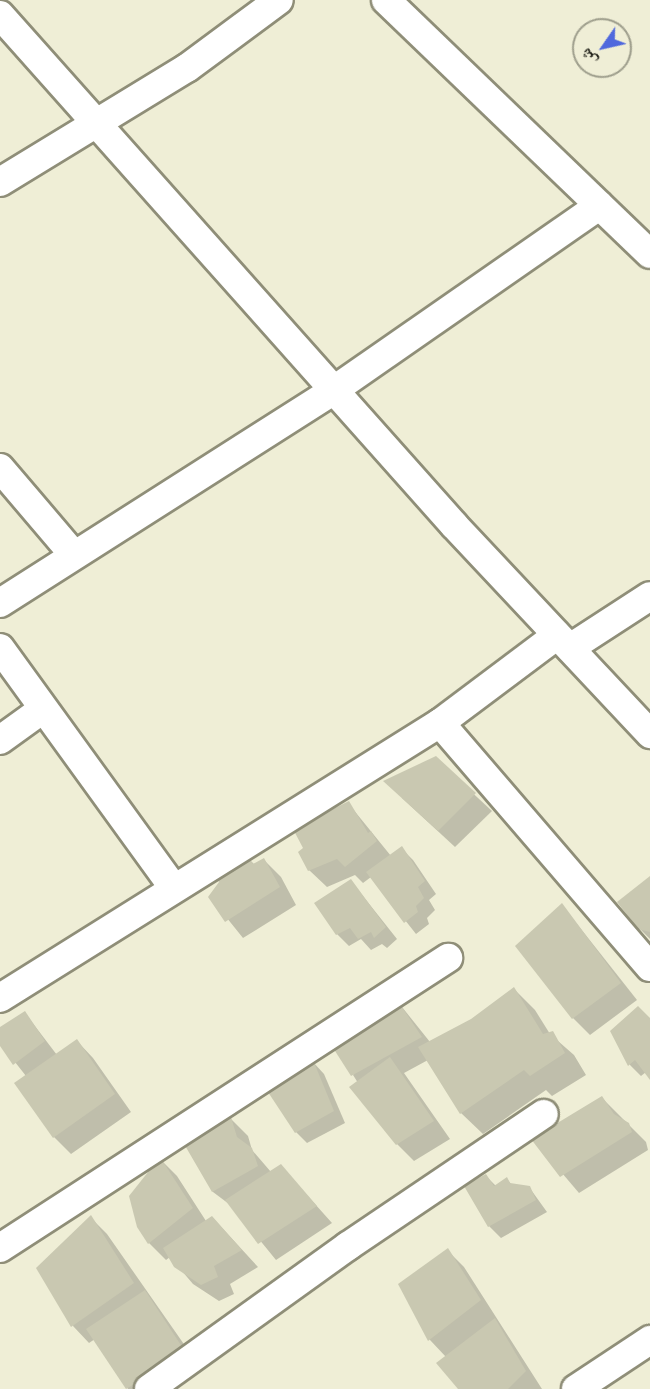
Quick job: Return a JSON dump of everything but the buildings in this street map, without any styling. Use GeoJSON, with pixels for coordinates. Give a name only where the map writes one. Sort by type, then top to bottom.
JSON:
{"type":"FeatureCollection","features":[{"type":"Feature","properties":{"kind":"street"},"geometry":{"type":"LineString","coordinates":[[0,182],[95,121],[188,68],[279,0]]}},
{"type":"Feature","properties":{"kind":"street"},"geometry":{"type":"LineString","coordinates":[[386,0],[650,254]]}},
{"type":"Feature","properties":{"kind":"street"},"geometry":{"type":"LineString","coordinates":[[0,15],[334,390],[650,734]]}},
{"type":"Feature","properties":{"kind":"street"},"geometry":{"type":"LineString","coordinates":[[0,603],[334,390],[599,206]]}},
{"type":"Feature","properties":{"kind":"street"},"geometry":{"type":"LineString","coordinates":[[0,468],[74,555]]}},
{"type":"Feature","properties":{"kind":"street"},"geometry":{"type":"LineString","coordinates":[[0,998],[173,887],[440,723],[564,642],[650,596]]}},
{"type":"Feature","properties":{"kind":"street"},"geometry":{"type":"LineString","coordinates":[[0,648],[173,887]]}},
{"type":"Feature","properties":{"kind":"street"},"geometry":{"type":"LineString","coordinates":[[0,740],[44,710]]}},
{"type":"Feature","properties":{"kind":"street"},"geometry":{"type":"LineString","coordinates":[[440,723],[650,967]]}},
{"type":"Feature","properties":{"kind":"street"},"geometry":{"type":"LineString","coordinates":[[0,1248],[448,958]]}},
{"type":"Feature","properties":{"kind":"street"},"geometry":{"type":"LineString","coordinates":[[149,1389],[348,1246],[544,1114]]}},
{"type":"Feature","properties":{"kind":"street"},"geometry":{"type":"LineString","coordinates":[[576,1389],[650,1340]]}}]}
